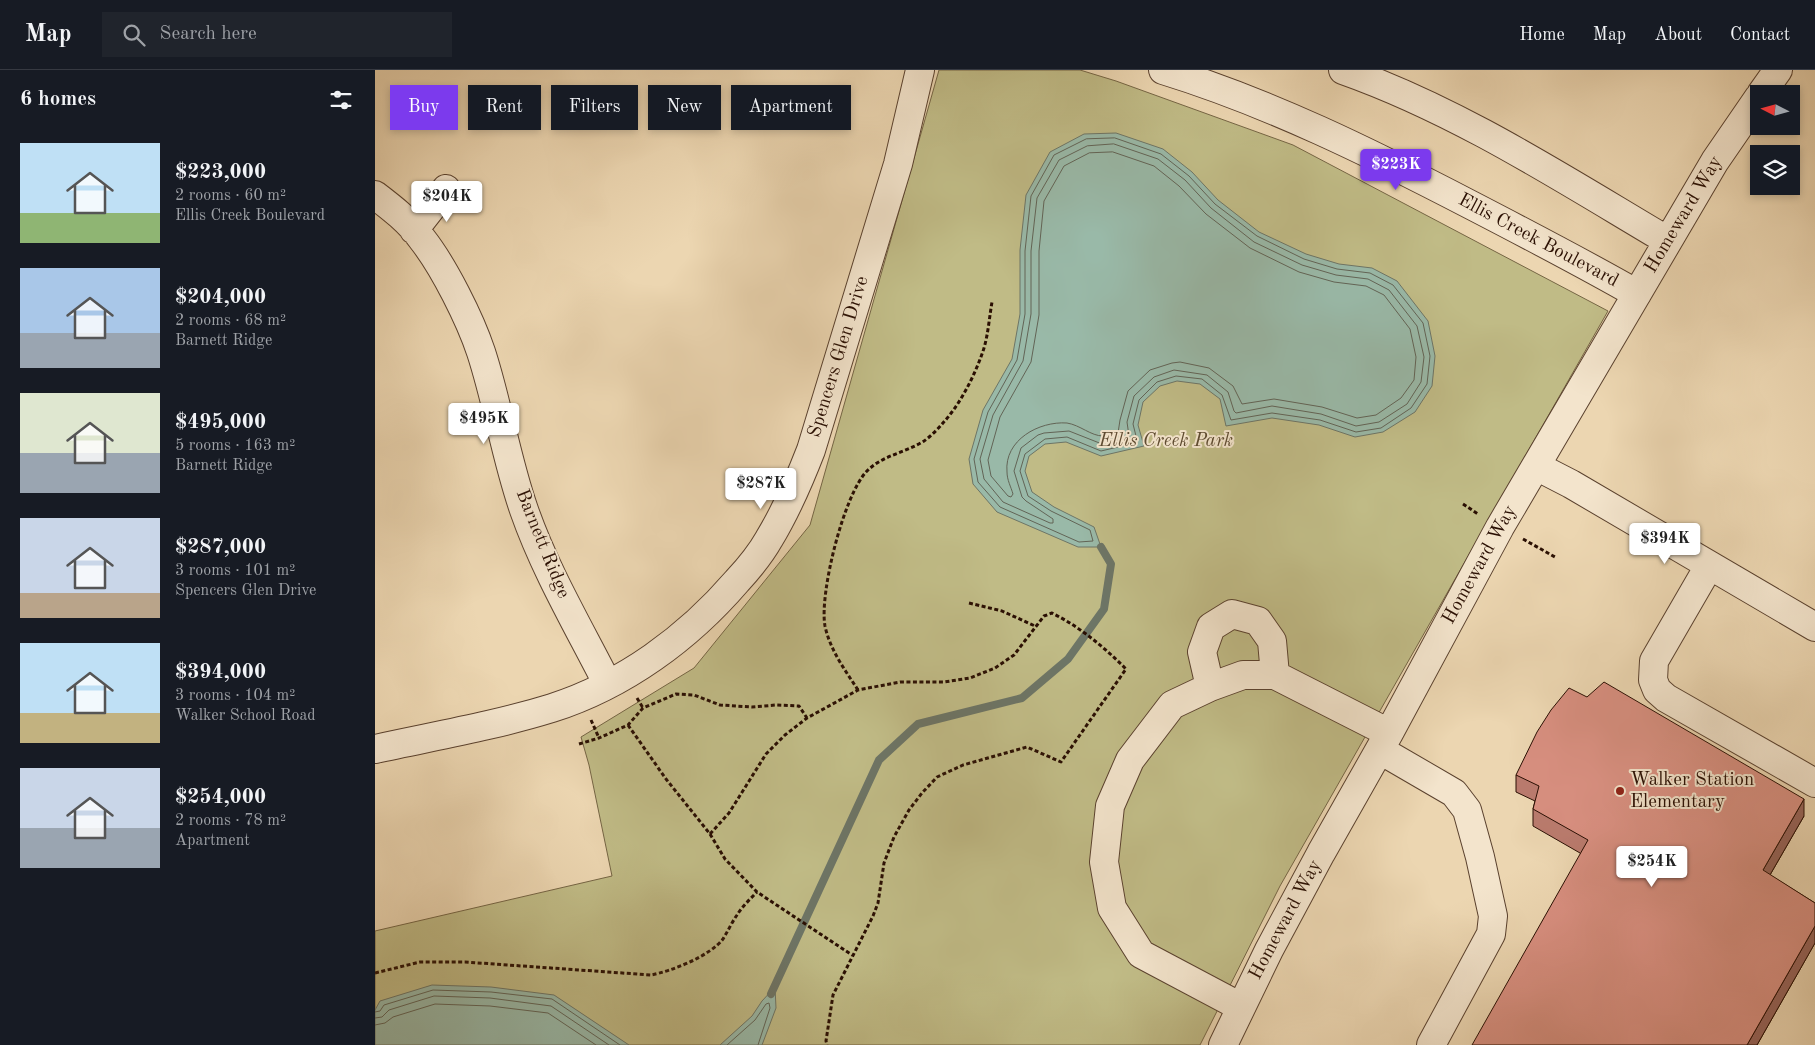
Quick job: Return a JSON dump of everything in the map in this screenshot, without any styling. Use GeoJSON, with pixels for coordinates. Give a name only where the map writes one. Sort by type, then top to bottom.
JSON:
{"type":"FeatureCollection","features":[{"type":"Feature","properties":{"kind":"street","name":"Spencers Glen Drive"},"geometry":{"type":"LineString","coordinates":[[375,749],[523,716],[554,707],[607,684],[647,662],[674,642],[719,602],[759,554],[769,540],[793,496],[811,450],[899,164],[920,70]]}},
{"type":"Feature","properties":{"kind":"street","name":"Ellis Creek Boulevard"},"geometry":{"type":"LineString","coordinates":[[1163,70],[1215,77],[1413,176],[1597,271],[1637,294]]}},
{"type":"Feature","properties":{"kind":"street"},"geometry":{"type":"LineString","coordinates":[[1343,70],[1371,80],[1484,132],[1668,241]]}},
{"type":"Feature","properties":{"kind":"street"},"geometry":{"type":"LineString","coordinates":[[1767,85],[1778,70]]}},
{"type":"Feature","properties":{"kind":"street","name":"Homeward Way"},"geometry":{"type":"LineString","coordinates":[[1223,1045],[1269,950],[1321,853],[1385,742],[1500,527],[1715,161],[1750,110]]}},
{"type":"Feature","properties":{"kind":"street"},"geometry":{"type":"LineString","coordinates":[[414,230],[446,189]]}},
{"type":"Feature","properties":{"kind":"street","name":"Barnett Ridge"},"geometry":{"type":"LineString","coordinates":[[375,195],[402,217],[422,238],[440,266],[465,313],[481,352],[523,509],[546,563],[607,684]]}},
{"type":"Feature","properties":{"kind":"street"},"geometry":{"type":"LineString","coordinates":[[1536,466],[1571,484],[1815,627]]}},
{"type":"Feature","properties":{"kind":"street"},"geometry":{"type":"LineString","coordinates":[[1709,566],[1654,661],[1653,680],[1657,690],[1665,698],[1815,784]]}},
{"type":"Feature","properties":{"kind":"street"},"geometry":{"type":"LineString","coordinates":[[1210,688],[1202,652],[1211,628],[1232,614],[1259,620],[1272,641],[1275,675]]}},
{"type":"Feature","properties":{"kind":"street"},"geometry":{"type":"LineString","coordinates":[[1241,1007],[1141,954],[1112,908],[1105,862],[1110,806],[1130,760],[1172,705],[1243,675],[1275,675],[1385,742],[1454,793],[1467,810],[1481,857],[1493,916],[1491,934],[1431,1045]]}},
{"type":"Feature","properties":{"kind":"path"},"geometry":{"type":"LineString","coordinates":[[858,690],[833,650],[825,625],[826,593],[831,562],[840,528],[857,483],[866,472],[880,460],[923,442],[943,424],[961,400],[983,353],[993,302]]}},
{"type":"Feature","properties":{"kind":"path"},"geometry":{"type":"LineString","coordinates":[[969,603],[995,609],[1035,626]]}},
{"type":"Feature","properties":{"kind":"path"},"geometry":{"type":"LineString","coordinates":[[710,834],[729,813],[766,754],[785,735],[807,718],[858,690],[900,682],[944,682],[970,678],[995,668],[1014,655],[1044,616],[1052,613],[1069,621],[1109,652],[1126,669],[1061,762],[1027,747],[963,765],[937,777],[922,793],[909,810],[895,836],[884,863],[878,903],[833,995],[827,1045]]}},
{"type":"Feature","properties":{"kind":"path"},"geometry":{"type":"LineString","coordinates":[[579,744],[599,738],[628,725],[643,708],[676,694],[694,695],[720,706],[799,706],[807,718]]}},
{"type":"Feature","properties":{"kind":"path"},"geometry":{"type":"LineString","coordinates":[[628,725],[666,779],[710,834],[725,859],[757,892],[852,955]]}},
{"type":"Feature","properties":{"kind":"path"},"geometry":{"type":"LineString","coordinates":[[375,973],[420,962],[465,962],[651,975],[664,973],[684,965],[722,940],[737,914],[757,892]]}},
{"type":"Feature","properties":{"kind":"green space","name":"Ellis Creek Park"},"geometry":{"type":"Polygon","coordinates":[[[939,70],[1080,70],[1116,81],[1293,145],[1608,311],[1280,886],[1200,1045],[375,1045],[375,931],[612,876],[589,765],[581,737],[694,668],[810,525],[939,70]]]}},
{"type":"Feature","properties":{"kind":"water"},"geometry":{"type":"Polygon","coordinates":[[[1116,133],[1163,149],[1192,172],[1218,200],[1259,232],[1306,254],[1339,264],[1372,268],[1397,281],[1428,321],[1435,356],[1432,386],[1415,412],[1383,432],[1355,437],[1319,425],[1272,418],[1226,426],[1220,399],[1200,384],[1177,381],[1160,386],[1143,402],[1138,425],[1144,446],[1101,456],[1066,442],[1045,444],[1029,456],[1025,471],[1032,492],[1054,507],[1094,527],[1101,547],[1078,547],[997,512],[973,484],[969,459],[983,410],[1012,359],[1020,314],[1020,250],[1026,195],[1050,152],[1084,134],[1116,133]]]}},
{"type":"Feature","properties":{"kind":"water"},"geometry":{"type":"Polygon","coordinates":[[[432,985],[491,987],[554,995],[629,1045],[375,1045],[375,1010],[380,1001],[432,985]]]}},
{"type":"Feature","properties":{"kind":"water"},"geometry":{"type":"Polygon","coordinates":[[[775,987],[776,1008],[762,1045],[720,1045],[752,1016],[775,987]]]}},
{"type":"Feature","properties":{"kind":"building"},"geometry":{"type":"Polygon","coordinates":[[[1604,682],[1804,799],[1763,870],[1815,903],[1815,926],[1747,1045],[1472,1045],[1588,840],[1533,809],[1539,786],[1516,775],[1537,732],[1551,710],[1569,688],[1587,697],[1604,682]]]}},
{"type":"Feature","properties":{"kind":"waterway"},"geometry":{"type":"LineString","coordinates":[[771,994],[879,760],[918,724],[1022,698],[1068,659],[1104,609],[1111,564],[1101,547]]}},
{"type":"Feature","properties":{"kind":"place","name":"Walker Station Elementary"},"geometry":{"type":"Point","coordinates":[1620,791]}}]}
